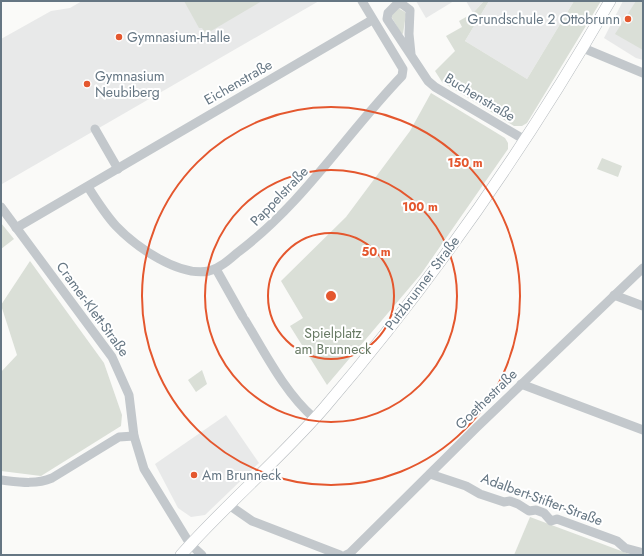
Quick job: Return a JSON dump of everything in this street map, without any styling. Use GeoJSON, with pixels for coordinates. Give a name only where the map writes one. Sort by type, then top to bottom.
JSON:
{"type":"FeatureCollection","features":[{"type":"Feature","properties":{"kind":"main road","name":"Putzbrunner Straße"},"geometry":{"type":"LineString","coordinates":[[181,555],[190,544],[314,418],[429,278],[525,140],[583,48],[610,1]]}},
{"type":"Feature","properties":{"kind":"street","name":"Pappelstraße"},"geometry":{"type":"LineString","coordinates":[[88,187],[103,211],[134,242],[166,263],[178,268],[198,272],[216,269],[272,226],[326,167],[360,123],[402,76],[403,69],[372,20],[362,1]]}},
{"type":"Feature","properties":{"kind":"street","name":"Buchenstraße"},"geometry":{"type":"LineString","coordinates":[[411,54],[409,34],[410,10],[402,4],[397,4],[392,7],[388,13],[388,19],[428,81],[435,87],[525,140]]}},
{"type":"Feature","properties":{"kind":"street","name":"Eichenstraße"},"geometry":{"type":"LineString","coordinates":[[16,228],[372,20]]}},
{"type":"Feature","properties":{"kind":"street"},"geometry":{"type":"LineString","coordinates":[[583,48],[643,73]]}},
{"type":"Feature","properties":{"kind":"street"},"geometry":{"type":"LineString","coordinates":[[95,129],[118,169]]}},
{"type":"Feature","properties":{"kind":"street","name":"Cramer-Klett-Straße"},"geometry":{"type":"LineString","coordinates":[[1,207],[112,357],[129,395],[134,436],[144,469],[190,544],[202,555]]}},
{"type":"Feature","properties":{"kind":"street","name":"Goethestraße"},"geometry":{"type":"LineString","coordinates":[[349,554],[521,384],[643,268]]}},
{"type":"Feature","properties":{"kind":"street"},"geometry":{"type":"LineString","coordinates":[[216,269],[244,318],[284,382],[303,408],[314,418]]}},
{"type":"Feature","properties":{"kind":"street"},"geometry":{"type":"LineString","coordinates":[[614,295],[643,306]]}},
{"type":"Feature","properties":{"kind":"street"},"geometry":{"type":"LineString","coordinates":[[521,384],[643,430]]}},
{"type":"Feature","properties":{"kind":"street"},"geometry":{"type":"LineString","coordinates":[[1,480],[32,483],[44,482],[119,436],[134,436]]}},
{"type":"Feature","properties":{"kind":"street","name":"Adalbert-Stifter-Straße"},"geometry":{"type":"LineString","coordinates":[[430,474],[466,486],[480,494],[504,502],[518,504],[529,511],[536,510],[544,513],[551,521],[557,519],[617,541],[626,548],[638,553],[643,553]]}},
{"type":"Feature","properties":{"kind":"street"},"geometry":{"type":"LineString","coordinates":[[229,505],[252,521],[340,555]]}},
{"type":"Feature","properties":{"kind":"shaded area","name":"Gymnasium Neubiberg"},"geometry":{"type":"Polygon","coordinates":[[[82,1],[319,1],[2,184],[1,39],[51,11],[70,8],[82,1]]]}},
{"type":"Feature","properties":{"kind":"shaded area"},"geometry":{"type":"Polygon","coordinates":[[[416,1],[454,1],[426,18],[416,1]]]}},
{"type":"Feature","properties":{"kind":"shaded area"},"geometry":{"type":"Polygon","coordinates":[[[466,1],[484,1],[473,13],[466,1]]]}},
{"type":"Feature","properties":{"kind":"shaded area"},"geometry":{"type":"Polygon","coordinates":[[[489,1],[574,1],[527,79],[465,41],[489,1]]]}},
{"type":"Feature","properties":{"kind":"shaded area","name":"Grundschule 2 Ottobrunn"},"geometry":{"type":"Polygon","coordinates":[[[623,1],[643,1],[643,60],[636,58],[604,38],[623,1]]]}},
{"type":"Feature","properties":{"kind":"shaded area"},"geometry":{"type":"Polygon","coordinates":[[[226,415],[259,463],[205,515],[191,517],[178,508],[155,464],[226,415]]]}},
{"type":"Feature","properties":{"kind":"green space"},"geometry":{"type":"Polygon","coordinates":[[[184,1],[262,1],[206,34],[202,28],[199,28],[184,1]]]}},
{"type":"Feature","properties":{"kind":"green space"},"geometry":{"type":"Polygon","coordinates":[[[484,1],[489,1],[465,41],[527,79],[574,1],[601,1],[527,123],[522,126],[514,126],[442,82],[435,71],[455,51],[446,36],[462,27],[459,21],[473,13],[484,1]]]}},
{"type":"Feature","properties":{"kind":"green space"},"geometry":{"type":"Polygon","coordinates":[[[636,1],[643,1],[643,50],[615,34],[636,1]]]}},
{"type":"Feature","properties":{"kind":"green space"},"geometry":{"type":"Polygon","coordinates":[[[398,8],[406,14],[403,34],[391,15],[398,8]]]}},
{"type":"Feature","properties":{"kind":"green space","name":"Spielplatz am Brunneck"},"geometry":{"type":"Polygon","coordinates":[[[431,93],[505,138],[508,143],[508,149],[421,274],[327,385],[290,326],[303,318],[281,281],[346,217],[410,131],[431,93]]]}},
{"type":"Feature","properties":{"kind":"green space"},"geometry":{"type":"Polygon","coordinates":[[[602,158],[622,166],[618,177],[597,169],[602,158]]]}},
{"type":"Feature","properties":{"kind":"green space"},"geometry":{"type":"Polygon","coordinates":[[[1,223],[14,239],[1,249],[1,223]]]}},
{"type":"Feature","properties":{"kind":"green space"},"geometry":{"type":"Polygon","coordinates":[[[30,261],[104,363],[122,415],[121,426],[41,476],[1,471],[1,372],[17,355],[1,305],[30,261]]]}},
{"type":"Feature","properties":{"kind":"green space"},"geometry":{"type":"Polygon","coordinates":[[[202,370],[207,384],[196,392],[188,380],[202,370]]]}},
{"type":"Feature","properties":{"kind":"green space"},"geometry":{"type":"Polygon","coordinates":[[[530,517],[632,555],[514,555],[530,517]]]}},
{"type":"Feature","properties":{"kind":"place","name":"Grundschule 2 Ottobrunn"},"geometry":{"type":"Point","coordinates":[628,19]}},
{"type":"Feature","properties":{"kind":"place","name":"Gymnasium-Halle"},"geometry":{"type":"Point","coordinates":[119,37]}},
{"type":"Feature","properties":{"kind":"place","name":"Gymnasium Neubiberg"},"geometry":{"type":"Point","coordinates":[87,84]}},
{"type":"Feature","properties":{"kind":"place","name":"Am Brunneck"},"geometry":{"type":"Point","coordinates":[194,475]}}]}
